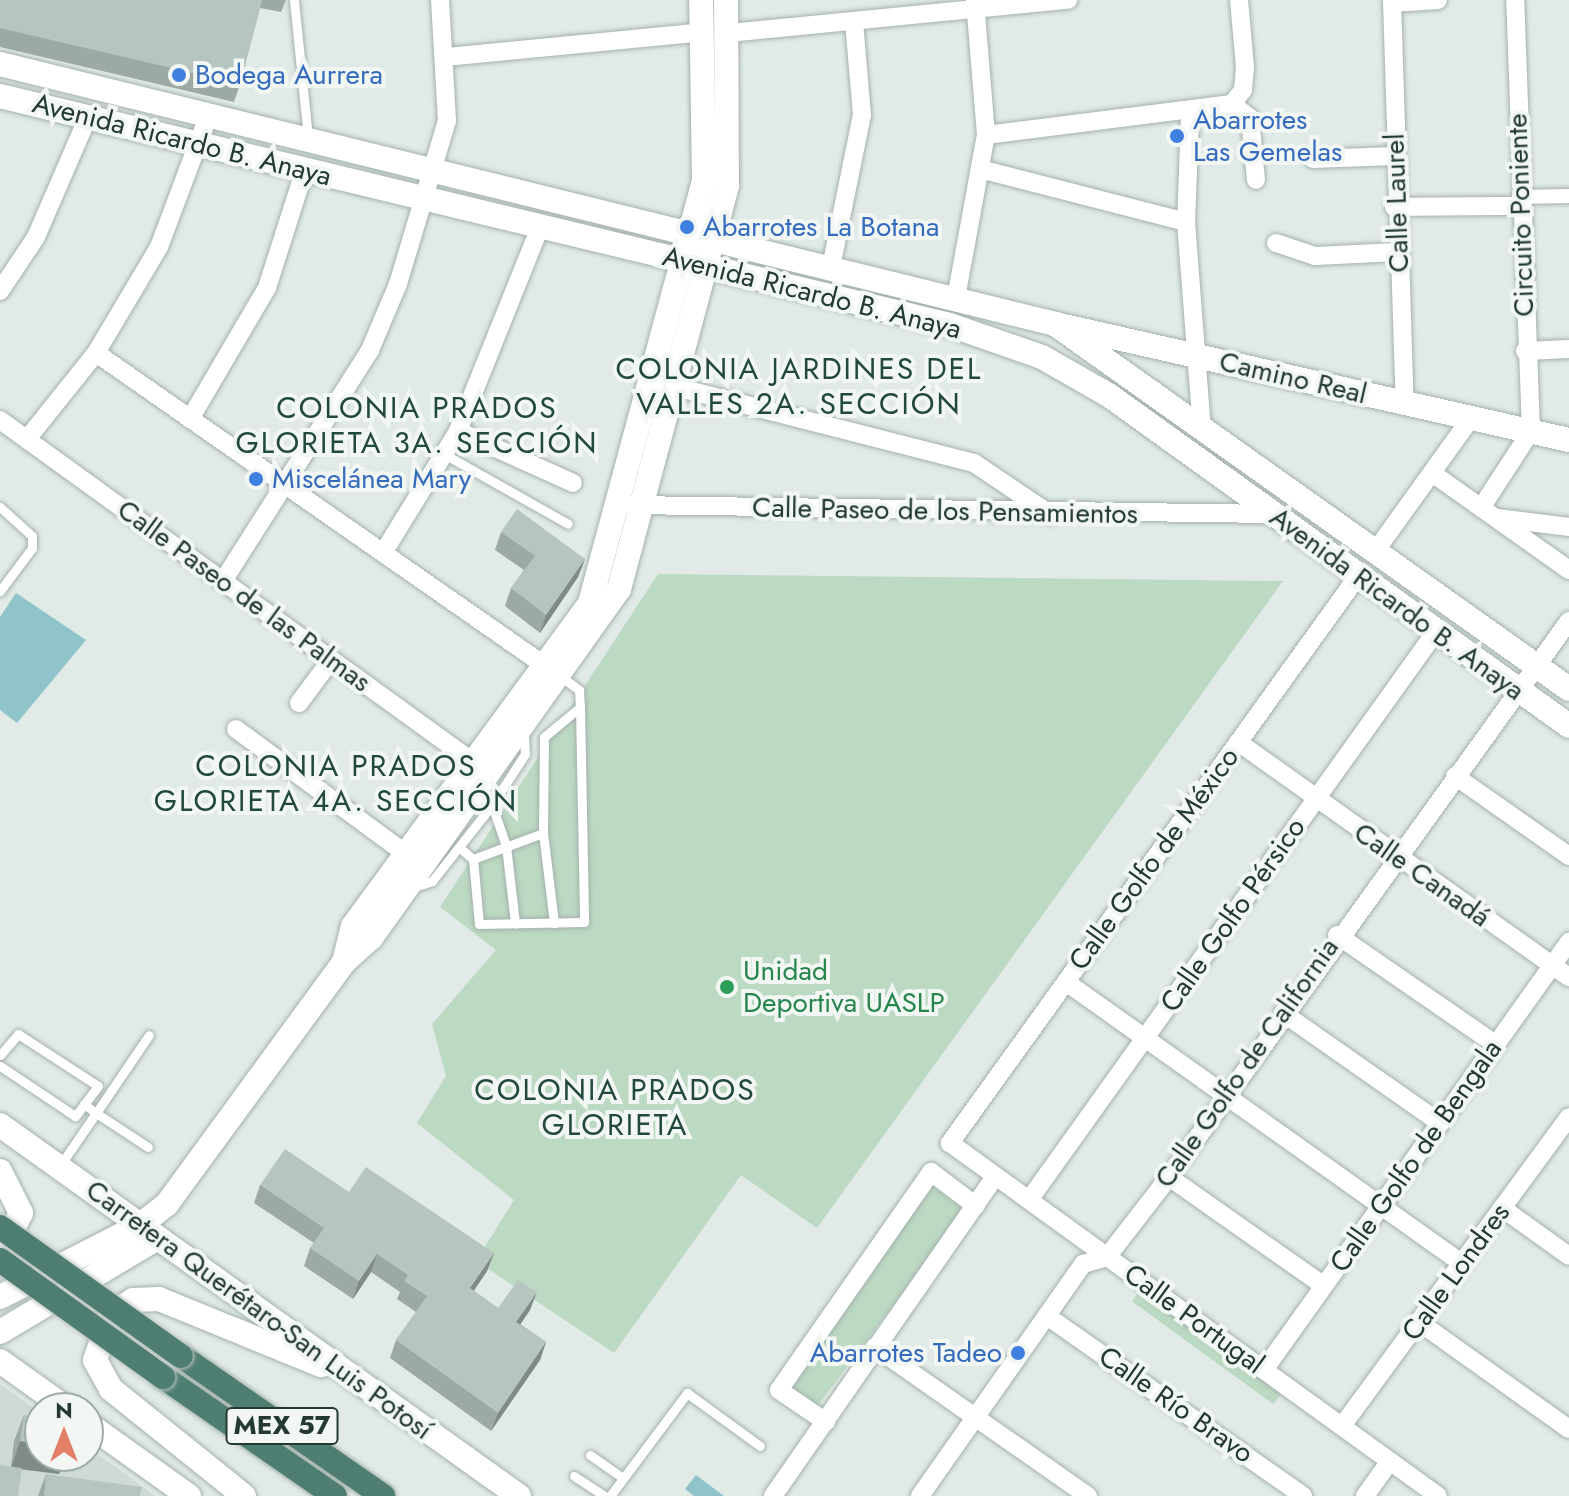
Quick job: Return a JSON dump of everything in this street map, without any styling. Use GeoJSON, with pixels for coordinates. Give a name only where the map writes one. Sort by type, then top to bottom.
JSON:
{"type":"FeatureCollection","features":[{"type":"Feature","properties":{"kind":"highway","name":"MEX 57"},"geometry":{"type":"LineString","coordinates":[[0,1227],[383,1496]]}},
{"type":"Feature","properties":{"kind":"highway","name":"MEX 57"},"geometry":{"type":"LineString","coordinates":[[0,1257],[163,1377],[335,1496]]}},
{"type":"Feature","properties":{"kind":"main road"},"geometry":{"type":"LineString","coordinates":[[379,907],[403,890],[480,767],[523,727],[590,603],[618,504],[707,266],[701,238],[704,32],[701,0]]}},
{"type":"Feature","properties":{"kind":"main road"},"geometry":{"type":"LineString","coordinates":[[0,1332],[148,1232],[344,962],[379,907],[406,854],[480,767],[619,589],[644,506],[681,260],[701,238],[727,186],[729,33],[726,0]]}},
{"type":"Feature","properties":{"kind":"main road","name":"Avenida Ricardo B. Anaya"},"geometry":{"type":"LineString","coordinates":[[0,64],[434,168],[701,238],[831,267],[1055,324],[1569,689]]}},
{"type":"Feature","properties":{"kind":"main road","name":"Avenida Ricardo B. Anaya"},"geometry":{"type":"LineString","coordinates":[[0,96],[950,325],[1042,357],[1110,396],[1569,726]]}},
{"type":"Feature","properties":{"kind":"main road","name":"Camino Real"},"geometry":{"type":"LineString","coordinates":[[1055,324],[1569,440]]}},
{"type":"Feature","properties":{"kind":"main road","name":"Carretera Querétaro-San Luis Potosí"},"geometry":{"type":"LineString","coordinates":[[0,1125],[519,1496]]}},
{"type":"Feature","properties":{"kind":"main road"},"geometry":{"type":"LineString","coordinates":[[0,1171],[21,1213],[0,1257]]}},
{"type":"Feature","properties":{"kind":"main road"},"geometry":{"type":"LineString","coordinates":[[0,1297],[148,1232]]}},
{"type":"Feature","properties":{"kind":"main road"},"geometry":{"type":"LineString","coordinates":[[244,1496],[111,1389],[95,1360],[111,1314],[133,1300],[159,1299],[353,1377]]}},
{"type":"Feature","properties":{"kind":"main road"},"geometry":{"type":"LineString","coordinates":[[0,1361],[44,1392]]}},
{"type":"Feature","properties":{"kind":"main road"},"geometry":{"type":"LineString","coordinates":[[104,1435],[189,1496]]}},
{"type":"Feature","properties":{"kind":"street"},"geometry":{"type":"LineString","coordinates":[[223,581],[370,350],[425,198],[447,121],[446,57],[440,0]]}},
{"type":"Feature","properties":{"kind":"street"},"geometry":{"type":"LineString","coordinates":[[729,33],[854,21],[975,4],[1068,0]]}},
{"type":"Feature","properties":{"kind":"street"},"geometry":{"type":"LineString","coordinates":[[986,135],[1190,115],[1232,104],[1243,90],[1245,67],[1239,0]]}},
{"type":"Feature","properties":{"kind":"street"},"geometry":{"type":"LineString","coordinates":[[1392,2],[1438,0]]}},
{"type":"Feature","properties":{"kind":"street","name":"Circuito Poniente"},"geometry":{"type":"LineString","coordinates":[[1515,0],[1519,201],[1531,431]]}},
{"type":"Feature","properties":{"kind":"street","name":"Calle Laurel"},"geometry":{"type":"LineString","coordinates":[[1392,2],[1394,207],[1405,403]]}},
{"type":"Feature","properties":{"kind":"street"},"geometry":{"type":"LineString","coordinates":[[956,298],[986,135],[975,4]]}},
{"type":"Feature","properties":{"kind":"street"},"geometry":{"type":"LineString","coordinates":[[831,267],[862,115],[854,21]]}},
{"type":"Feature","properties":{"kind":"street"},"geometry":{"type":"LineString","coordinates":[[446,57],[704,32]]}},
{"type":"Feature","properties":{"kind":"street"},"geometry":{"type":"LineString","coordinates":[[1232,104],[1250,118],[1256,180]]}},
{"type":"Feature","properties":{"kind":"street"},"geometry":{"type":"LineString","coordinates":[[27,439],[96,353],[159,247],[201,144],[209,114]]}},
{"type":"Feature","properties":{"kind":"street"},"geometry":{"type":"LineString","coordinates":[[1190,115],[1186,222],[1202,428]]}},
{"type":"Feature","properties":{"kind":"street"},"geometry":{"type":"LineString","coordinates":[[0,291],[36,237],[88,117]]}},
{"type":"Feature","properties":{"kind":"street"},"geometry":{"type":"LineString","coordinates":[[1313,159],[1394,156]]}},
{"type":"Feature","properties":{"kind":"street"},"geometry":{"type":"LineString","coordinates":[[190,419],[267,288],[305,169]]}},
{"type":"Feature","properties":{"kind":"street"},"geometry":{"type":"LineString","coordinates":[[980,169],[1186,222]]}},
{"type":"Feature","properties":{"kind":"street"},"geometry":{"type":"LineString","coordinates":[[1394,207],[1569,196]]}},
{"type":"Feature","properties":{"kind":"street"},"geometry":{"type":"LineString","coordinates":[[383,553],[458,431],[540,227]]}},
{"type":"Feature","properties":{"kind":"street"},"geometry":{"type":"LineString","coordinates":[[1276,243],[1315,256],[1398,252]]}},
{"type":"Feature","properties":{"kind":"street"},"geometry":{"type":"LineString","coordinates":[[1525,351],[1569,349]]}},
{"type":"Feature","properties":{"kind":"street"},"geometry":{"type":"LineString","coordinates":[[96,353],[552,671]]}},
{"type":"Feature","properties":{"kind":"street"},"geometry":{"type":"LineString","coordinates":[[664,384],[974,463],[1051,515]]}},
{"type":"Feature","properties":{"kind":"street"},"geometry":{"type":"LineString","coordinates":[[1374,553],[1471,418]]}},
{"type":"Feature","properties":{"kind":"street","name":"Calle Paseo de las Palmas"},"geometry":{"type":"LineString","coordinates":[[0,420],[480,767]]}},
{"type":"Feature","properties":{"kind":"street"},"geometry":{"type":"LineString","coordinates":[[458,431],[573,483]]}},
{"type":"Feature","properties":{"kind":"street"},"geometry":{"type":"LineString","coordinates":[[1488,513],[1531,431]]}},
{"type":"Feature","properties":{"kind":"street"},"geometry":{"type":"LineString","coordinates":[[1432,473],[1569,570]]}},
{"type":"Feature","properties":{"kind":"street","name":"Calle Paseo de los Pensamientos"},"geometry":{"type":"LineString","coordinates":[[618,504],[1051,515],[1272,514]]}},
{"type":"Feature","properties":{"kind":"street"},"geometry":{"type":"LineString","coordinates":[[1488,513],[1569,527]]}},
{"type":"Feature","properties":{"kind":"street","name":"Calle Golfo de México"},"geometry":{"type":"LineString","coordinates":[[950,1143],[1358,576]]}},
{"type":"Feature","properties":{"kind":"street","name":"Calle Golfo de California"},"geometry":{"type":"LineString","coordinates":[[920,1496],[980,1419],[1083,1264],[1107,1257],[1169,1177],[1337,935],[1569,621]]}},
{"type":"Feature","properties":{"kind":"street","name":"Calle Golfo Pérsico"},"geometry":{"type":"LineString","coordinates":[[1029,1200],[1437,630]]}},
{"type":"Feature","properties":{"kind":"street"},"geometry":{"type":"LineString","coordinates":[[299,703],[331,660]]}},
{"type":"Feature","properties":{"kind":"street"},"geometry":{"type":"LineString","coordinates":[[236,729],[406,854]]}},
{"type":"Feature","properties":{"kind":"street","name":"Calle Canadá"},"geometry":{"type":"LineString","coordinates":[[1238,742],[1395,857],[1569,977]]}},
{"type":"Feature","properties":{"kind":"street"},"geometry":{"type":"LineString","coordinates":[[1455,776],[1569,856]]}},
{"type":"Feature","properties":{"kind":"street"},"geometry":{"type":"LineString","coordinates":[[1337,935],[1495,1044]]}},
{"type":"Feature","properties":{"kind":"street","name":"Calle Golfo de Bengala"},"geometry":{"type":"LineString","coordinates":[[1264,1370],[1569,942]]}},
{"type":"Feature","properties":{"kind":"street"},"geometry":{"type":"LineString","coordinates":[[1066,982],[1462,1263]]}},
{"type":"Feature","properties":{"kind":"street"},"geometry":{"type":"LineString","coordinates":[[1283,1013],[1440,1123]]}},
{"type":"Feature","properties":{"kind":"street","name":"Calle Londres"},"geometry":{"type":"LineString","coordinates":[[1342,1426],[1569,1117]]}},
{"type":"Feature","properties":{"kind":"street","name":"Calle Portugal"},"geometry":{"type":"LineString","coordinates":[[950,1143],[1438,1496]]}},
{"type":"Feature","properties":{"kind":"street"},"geometry":{"type":"LineString","coordinates":[[826,1422],[779,1390],[931,1172],[976,1206]]}},
{"type":"Feature","properties":{"kind":"street"},"geometry":{"type":"LineString","coordinates":[[773,1496],[995,1176]]}},
{"type":"Feature","properties":{"kind":"street"},"geometry":{"type":"LineString","coordinates":[[1169,1177],[1324,1286]]}},
{"type":"Feature","properties":{"kind":"street"},"geometry":{"type":"LineString","coordinates":[[1502,1208],[1569,1256]]}},
{"type":"Feature","properties":{"kind":"street","name":"Calle Río Bravo"},"geometry":{"type":"LineString","coordinates":[[1047,1316],[1303,1496]]}},
{"type":"Feature","properties":{"kind":"street"},"geometry":{"type":"LineString","coordinates":[[1419,1322],[1569,1429]]}},
{"type":"Feature","properties":{"kind":"street"},"geometry":{"type":"LineString","coordinates":[[875,1347],[1088,1496]]}},
{"type":"Feature","properties":{"kind":"street"},"geometry":{"type":"LineString","coordinates":[[1365,1496],[1390,1461]]}},
{"type":"Feature","properties":{"kind":"lane"},"geometry":{"type":"LineString","coordinates":[[294,0],[308,138]]}},
{"type":"Feature","properties":{"kind":"lane"},"geometry":{"type":"LineString","coordinates":[[444,454],[568,524]]}},
{"type":"Feature","properties":{"kind":"lane"},"geometry":{"type":"LineString","coordinates":[[0,507],[32,536],[32,548],[0,591]]}},
{"type":"Feature","properties":{"kind":"lane"},"geometry":{"type":"LineString","coordinates":[[459,847],[473,859],[479,924],[584,922],[579,690],[552,671]]}},
{"type":"Feature","properties":{"kind":"lane"},"geometry":{"type":"LineString","coordinates":[[554,923],[543,833],[544,737],[580,707]]}},
{"type":"Feature","properties":{"kind":"lane"},"geometry":{"type":"LineString","coordinates":[[403,890],[432,881],[492,805],[525,754],[523,727]]}},
{"type":"Feature","properties":{"kind":"lane"},"geometry":{"type":"LineString","coordinates":[[492,805],[506,846],[515,923]]}},
{"type":"Feature","properties":{"kind":"lane"},"geometry":{"type":"LineString","coordinates":[[473,859],[543,833]]}},
{"type":"Feature","properties":{"kind":"lane"},"geometry":{"type":"LineString","coordinates":[[0,1055],[18,1034],[98,1086],[75,1116],[0,1066]]}},
{"type":"Feature","properties":{"kind":"lane"},"geometry":{"type":"LineString","coordinates":[[59,1167],[149,1035]]}},
{"type":"Feature","properties":{"kind":"lane"},"geometry":{"type":"LineString","coordinates":[[84,1104],[148,1147]]}},
{"type":"Feature","properties":{"kind":"lane"},"geometry":{"type":"LineString","coordinates":[[574,1476],[607,1496],[687,1393],[760,1446]]}},
{"type":"Feature","properties":{"kind":"lane"},"geometry":{"type":"LineString","coordinates":[[590,1455],[623,1478]]}},
{"type":"Feature","properties":{"kind":"shaded area"},"geometry":{"type":"Polygon","coordinates":[[[0,1384],[24,1401],[24,1472],[104,1472],[104,1459],[156,1496],[0,1496],[0,1384]]]}},
{"type":"Feature","properties":{"kind":"green space","name":"Unidad Deportiva UASLP"},"geometry":{"type":"Polygon","coordinates":[[[658,574],[1283,581],[817,1228],[741,1175],[614,1353],[476,1261],[514,1200],[417,1123],[446,1076],[432,1024],[496,950],[440,907],[658,574]]]}},
{"type":"Feature","properties":{"kind":"green space"},"geometry":{"type":"Polygon","coordinates":[[[933,1186],[965,1210],[815,1409],[783,1385],[933,1186]]]}},
{"type":"Feature","properties":{"kind":"green space"},"geometry":{"type":"Polygon","coordinates":[[[1143,1286],[1285,1389],[1273,1404],[1132,1301],[1143,1286]]]}},
{"type":"Feature","properties":{"kind":"water"},"geometry":{"type":"Polygon","coordinates":[[[16,593],[86,640],[17,723],[0,710],[0,617],[16,593]]]}},
{"type":"Feature","properties":{"kind":"water"},"geometry":{"type":"Polygon","coordinates":[[[696,1475],[724,1496],[694,1496],[685,1489],[696,1475]]]}},
{"type":"Feature","properties":{"kind":"building","name":"Bodega Aurrera"},"geometry":{"type":"Polygon","coordinates":[[[0,0],[262,0],[240,84],[0,28],[0,0]]]}},
{"type":"Feature","properties":{"kind":"building"},"geometry":{"type":"Polygon","coordinates":[[[517,509],[585,559],[546,615],[511,588],[535,556],[501,532],[517,509]]]}},
{"type":"Feature","properties":{"kind":"building"},"geometry":{"type":"Polygon","coordinates":[[[285,1149],[349,1192],[366,1167],[494,1253],[470,1288],[498,1308],[518,1280],[537,1292],[516,1322],[546,1342],[498,1413],[396,1340],[427,1296],[404,1281],[408,1275],[377,1254],[359,1281],[310,1248],[324,1228],[260,1185],[285,1149]]]}},
{"type":"Feature","properties":{"kind":"building"},"geometry":{"type":"Polygon","coordinates":[[[24,1415],[24,1442],[20,1441],[24,1415]]]}},
{"type":"Feature","properties":{"kind":"building"},"geometry":{"type":"Polygon","coordinates":[[[0,1465],[22,1468],[18,1496],[0,1496],[0,1465]]]}},
{"type":"Feature","properties":{"kind":"building"},"geometry":{"type":"Polygon","coordinates":[[[46,1474],[142,1487],[140,1496],[44,1496],[46,1474]]]}},
{"type":"Feature","properties":{"kind":"place","name":"Bodega Aurrera"},"geometry":{"type":"Point","coordinates":[179,75]}},
{"type":"Feature","properties":{"kind":"place","name":"Abarrotes Las Gemelas"},"geometry":{"type":"Point","coordinates":[1177,136]}},
{"type":"Feature","properties":{"kind":"place","name":"Abarrotes La Botana"},"geometry":{"type":"Point","coordinates":[687,227]}},
{"type":"Feature","properties":{"kind":"place","name":"Miscelánea Mary"},"geometry":{"type":"Point","coordinates":[256,479]}},
{"type":"Feature","properties":{"kind":"place","name":"Unidad Deportiva UASLP"},"geometry":{"type":"Point","coordinates":[727,987]}},
{"type":"Feature","properties":{"kind":"place","name":"Abarrotes Tadeo"},"geometry":{"type":"Point","coordinates":[1018,1353]}},
{"type":"Feature","properties":{"kind":"district","name":"COLONIA JARDINES DEL VALLES 2A. SECCIÓN"},"geometry":{"type":"Point","coordinates":[799,386]}},
{"type":"Feature","properties":{"kind":"district","name":"COLONIA PRADOS GLORIETA 3A. SECCIÓN"},"geometry":{"type":"Point","coordinates":[417,425]}},
{"type":"Feature","properties":{"kind":"district","name":"COLONIA PRADOS GLORIETA 4A. SECCIÓN"},"geometry":{"type":"Point","coordinates":[336,783]}},
{"type":"Feature","properties":{"kind":"district","name":"COLONIA PRADOS GLORIETA"},"geometry":{"type":"Point","coordinates":[615,1107]}}]}
